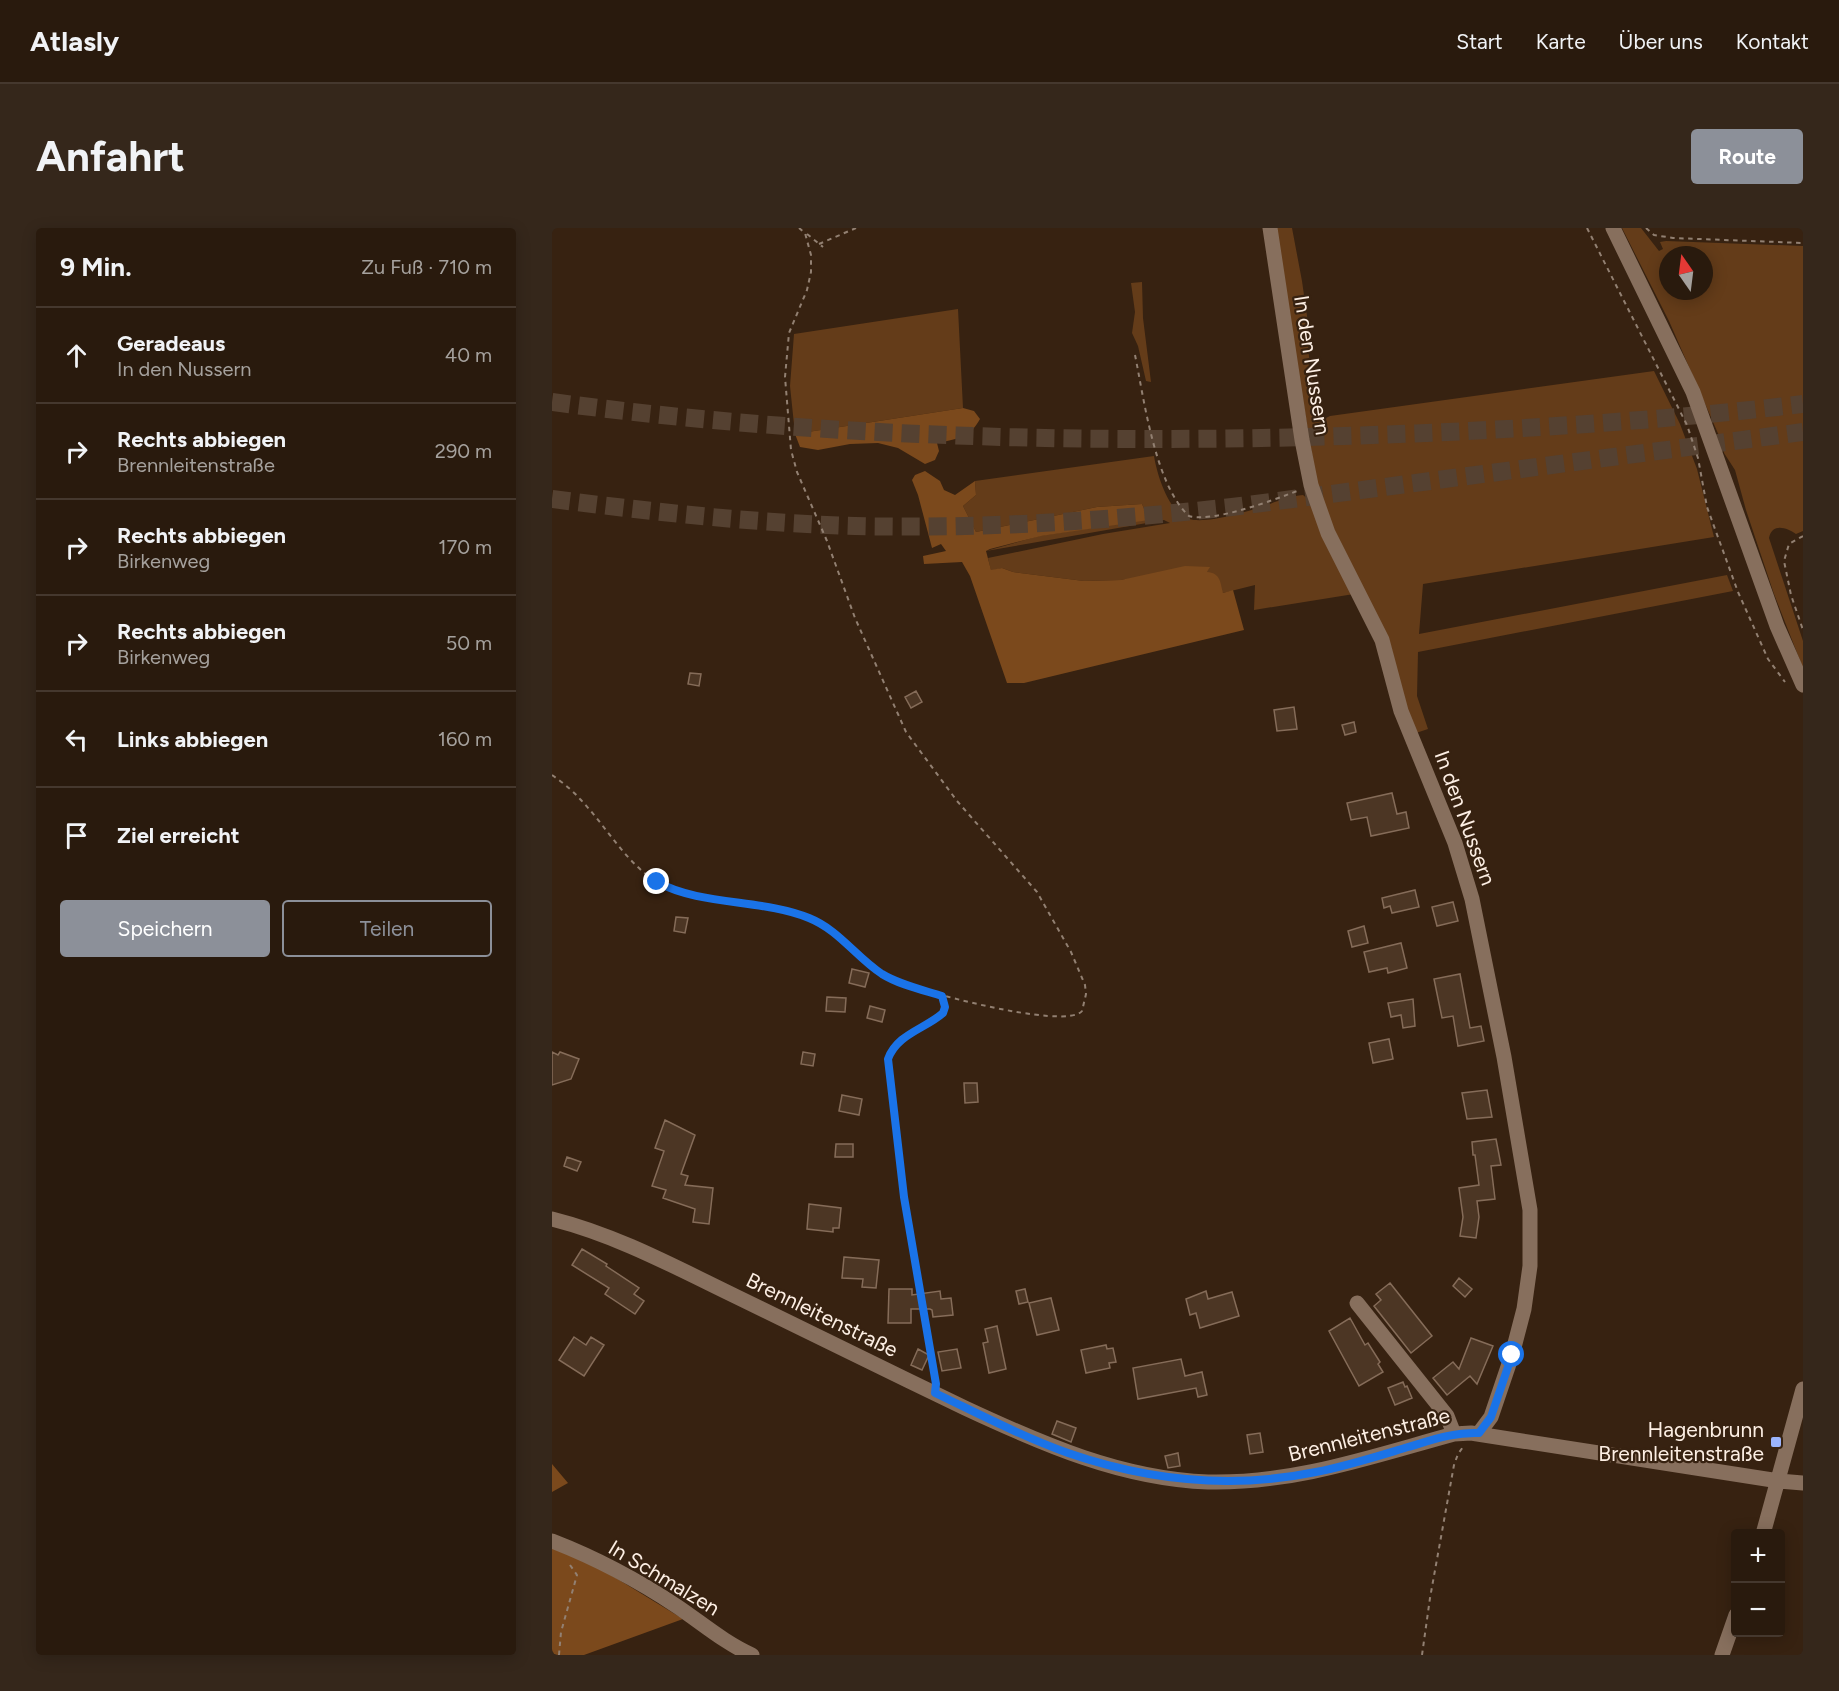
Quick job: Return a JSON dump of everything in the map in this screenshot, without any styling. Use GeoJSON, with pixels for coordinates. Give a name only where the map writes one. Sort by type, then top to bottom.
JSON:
{"type":"FeatureCollection","features":[{"type":"Feature","properties":{"kind":"street","name":"In den Nussern"},"geometry":{"type":"LineString","coordinates":[[1270,228],[1311,485],[1328,533],[1382,640],[1401,711],[1455,843],[1472,899],[1504,1058],[1530,1210],[1530,1266],[1524,1309],[1512,1355],[1491,1417],[1479,1433]]}},
{"type":"Feature","properties":{"kind":"street"},"geometry":{"type":"LineString","coordinates":[[1613,228],[1693,392],[1777,626],[1796,686]]}},
{"type":"Feature","properties":{"kind":"street","name":"Brennleitenstraße"},"geometry":{"type":"LineString","coordinates":[[552,1219],[598,1233],[664,1261],[1006,1427],[1067,1453],[1122,1469],[1195,1481],[1249,1481],[1314,1472],[1454,1434],[1479,1433],[1803,1483]]}},
{"type":"Feature","properties":{"kind":"street"},"geometry":{"type":"LineString","coordinates":[[1357,1303],[1447,1416],[1454,1434]]}},
{"type":"Feature","properties":{"kind":"street"},"geometry":{"type":"LineString","coordinates":[[1764,1529],[1803,1389]]}},
{"type":"Feature","properties":{"kind":"street","name":"In Schmalzen"},"geometry":{"type":"LineString","coordinates":[[552,1541],[618,1571],[677,1606],[738,1649],[752,1655]]}},
{"type":"Feature","properties":{"kind":"street"},"geometry":{"type":"LineString","coordinates":[[1722,1655],[1731,1629]]}},
{"type":"Feature","properties":{"kind":"path"},"geometry":{"type":"LineString","coordinates":[[799,228],[823,247]]}},
{"type":"Feature","properties":{"kind":"path"},"geometry":{"type":"LineString","coordinates":[[819,244],[856,228]]}},
{"type":"Feature","properties":{"kind":"path"},"geometry":{"type":"LineString","coordinates":[[1587,228],[1607,272],[1650,348],[1687,425],[1698,458],[1707,507],[1738,592],[1768,659],[1796,686]]}},
{"type":"Feature","properties":{"kind":"path"},"geometry":{"type":"LineString","coordinates":[[1646,228],[1654,235],[1673,238],[1803,243]]}},
{"type":"Feature","properties":{"kind":"path"},"geometry":{"type":"LineString","coordinates":[[552,775],[580,799],[630,859],[652,879],[668,888],[784,911],[812,919],[832,930],[863,959],[887,977],[942,996],[1002,1010],[1069,1017],[1079,1015],[1082,1011],[1086,994],[1084,985],[1071,952],[1037,892],[957,801],[906,732],[855,618],[827,541],[799,478],[791,450],[784,377],[789,333],[807,290],[811,272],[811,255],[805,233]]}},
{"type":"Feature","properties":{"kind":"path"},"geometry":{"type":"LineString","coordinates":[[1135,355],[1161,465],[1177,501],[1189,516],[1203,517],[1237,511],[1311,485]]}},
{"type":"Feature","properties":{"kind":"path"},"geometry":{"type":"LineString","coordinates":[[1803,536],[1789,544],[1784,561],[1791,595],[1803,630]]}},
{"type":"Feature","properties":{"kind":"path"},"geometry":{"type":"LineString","coordinates":[[935,1393],[936,1384],[901,1175],[888,1059],[907,1035],[943,1013],[945,1007],[942,996]]}},
{"type":"Feature","properties":{"kind":"path"},"geometry":{"type":"LineString","coordinates":[[1422,1655],[1454,1465],[1462,1449],[1479,1433]]}},
{"type":"Feature","properties":{"kind":"path"},"geometry":{"type":"LineString","coordinates":[[559,1655],[561,1632],[578,1575],[564,1559]]}},
{"type":"Feature","properties":{"kind":"shaded area"},"geometry":{"type":"Polygon","coordinates":[[[1274,228],[1292,228],[1310,337],[1308,349],[1316,406],[1313,408],[1315,419],[1322,420],[1330,416],[1654,371],[1680,424],[1697,469],[1714,537],[1423,584],[1419,634],[1727,575],[1733,591],[1418,652],[1417,696],[1428,729],[1416,733],[1407,712],[1391,646],[1344,557],[1318,490],[1274,228]]]}},
{"type":"Feature","properties":{"kind":"shaded area"},"geometry":{"type":"Polygon","coordinates":[[[1622,228],[1641,228],[1659,251],[1659,300],[1713,300],[1713,246],[1662,246],[1660,242],[1803,246],[1803,531],[1796,534],[1784,528],[1776,528],[1769,538],[1803,641],[1803,668],[1774,594],[1735,470],[1724,453],[1723,439],[1720,438],[1669,321],[1622,228]]]}},
{"type":"Feature","properties":{"kind":"shaded area"},"geometry":{"type":"Polygon","coordinates":[[[1142,282],[1143,318],[1151,382],[1146,381],[1138,346],[1132,333],[1135,312],[1131,283],[1142,282]]]}},
{"type":"Feature","properties":{"kind":"shaded area"},"geometry":{"type":"Polygon","coordinates":[[[958,309],[963,408],[795,434],[790,386],[794,334],[958,309]]]}},
{"type":"Feature","properties":{"kind":"shaded area"},"geometry":{"type":"Polygon","coordinates":[[[963,408],[974,411],[980,419],[976,425],[962,437],[937,443],[939,451],[935,460],[925,464],[898,448],[878,443],[850,444],[818,450],[800,447],[795,434],[963,408]]]}},
{"type":"Feature","properties":{"kind":"shaded area"},"geometry":{"type":"Polygon","coordinates":[[[1154,456],[1169,501],[1175,509],[1189,519],[1205,520],[1226,517],[1303,495],[1309,500],[1354,594],[1254,610],[1255,585],[1223,593],[1206,573],[1209,568],[1121,580],[1084,581],[1013,572],[1002,568],[991,571],[988,558],[1103,534],[1170,523],[1164,520],[986,551],[1039,536],[1148,519],[1142,504],[1097,507],[976,532],[963,506],[976,495],[975,481],[1154,456]]]}},
{"type":"Feature","properties":{"kind":"shaded area"},"geometry":{"type":"Polygon","coordinates":[[[925,471],[940,481],[944,490],[955,495],[975,481],[976,495],[963,506],[976,532],[1097,507],[1142,504],[1149,520],[1041,536],[990,549],[986,551],[991,570],[1002,568],[1013,572],[1084,581],[1121,580],[1185,566],[1210,567],[1207,572],[1217,576],[1223,593],[1233,590],[1244,630],[1024,683],[1007,683],[970,576],[962,562],[924,564],[923,556],[946,551],[941,544],[932,548],[912,480],[915,475],[925,471]]]}},
{"type":"Feature","properties":{"kind":"shaded area"},"geometry":{"type":"Polygon","coordinates":[[[552,1464],[568,1483],[552,1492],[552,1464]]]}},
{"type":"Feature","properties":{"kind":"shaded area"},"geometry":{"type":"Polygon","coordinates":[[[552,1539],[683,1619],[584,1655],[552,1655],[552,1539]]]}},
{"type":"Feature","properties":{"kind":"building"},"geometry":{"type":"Polygon","coordinates":[[[690,673],[701,674],[699,686],[688,684],[690,673]]]}},
{"type":"Feature","properties":{"kind":"building"},"geometry":{"type":"Polygon","coordinates":[[[916,691],[922,702],[911,708],[905,697],[916,691]]]}},
{"type":"Feature","properties":{"kind":"building"},"geometry":{"type":"Polygon","coordinates":[[[1294,707],[1297,729],[1277,731],[1274,710],[1294,707]]]}},
{"type":"Feature","properties":{"kind":"building"},"geometry":{"type":"Polygon","coordinates":[[[1354,722],[1356,732],[1345,735],[1342,725],[1354,722]]]}},
{"type":"Feature","properties":{"kind":"building"},"geometry":{"type":"Polygon","coordinates":[[[1392,793],[1397,814],[1406,812],[1409,828],[1371,836],[1367,817],[1351,820],[1347,803],[1392,793]]]}},
{"type":"Feature","properties":{"kind":"building"},"geometry":{"type":"Polygon","coordinates":[[[1415,890],[1419,907],[1392,913],[1390,906],[1384,908],[1382,898],[1415,890]]]}},
{"type":"Feature","properties":{"kind":"building"},"geometry":{"type":"Polygon","coordinates":[[[1453,902],[1458,921],[1437,926],[1432,907],[1453,902]]]}},
{"type":"Feature","properties":{"kind":"building"},"geometry":{"type":"Polygon","coordinates":[[[676,917],[688,918],[685,933],[674,931],[676,917]]]}},
{"type":"Feature","properties":{"kind":"building"},"geometry":{"type":"Polygon","coordinates":[[[1364,926],[1368,943],[1352,947],[1348,931],[1364,926]]]}},
{"type":"Feature","properties":{"kind":"building"},"geometry":{"type":"Polygon","coordinates":[[[1401,943],[1407,968],[1388,973],[1387,968],[1369,972],[1364,952],[1401,943]]]}},
{"type":"Feature","properties":{"kind":"building"},"geometry":{"type":"Polygon","coordinates":[[[852,969],[869,973],[865,987],[849,983],[852,969]]]}},
{"type":"Feature","properties":{"kind":"building"},"geometry":{"type":"Polygon","coordinates":[[[1460,974],[1470,1028],[1481,1026],[1484,1041],[1458,1046],[1453,1016],[1442,1018],[1434,979],[1460,974]]]}},
{"type":"Feature","properties":{"kind":"building"},"geometry":{"type":"Polygon","coordinates":[[[827,997],[846,998],[845,1012],[826,1011],[827,997]]]}},
{"type":"Feature","properties":{"kind":"building"},"geometry":{"type":"Polygon","coordinates":[[[1413,999],[1415,1026],[1403,1028],[1401,1015],[1391,1017],[1388,1003],[1413,999]]]}},
{"type":"Feature","properties":{"kind":"building"},"geometry":{"type":"Polygon","coordinates":[[[870,1006],[885,1010],[882,1022],[867,1018],[870,1006]]]}},
{"type":"Feature","properties":{"kind":"building"},"geometry":{"type":"Polygon","coordinates":[[[1389,1039],[1393,1059],[1373,1063],[1369,1043],[1389,1039]]]}},
{"type":"Feature","properties":{"kind":"building"},"geometry":{"type":"Polygon","coordinates":[[[552,1052],[558,1055],[560,1052],[579,1059],[571,1079],[552,1085],[552,1052]]]}},
{"type":"Feature","properties":{"kind":"building"},"geometry":{"type":"Polygon","coordinates":[[[803,1052],[815,1054],[813,1066],[801,1064],[803,1052]]]}},
{"type":"Feature","properties":{"kind":"building"},"geometry":{"type":"Polygon","coordinates":[[[964,1083],[977,1083],[978,1102],[965,1103],[964,1083]]]}},
{"type":"Feature","properties":{"kind":"building"},"geometry":{"type":"Polygon","coordinates":[[[1487,1090],[1492,1117],[1467,1119],[1462,1093],[1487,1090]]]}},
{"type":"Feature","properties":{"kind":"building"},"geometry":{"type":"Polygon","coordinates":[[[842,1095],[862,1099],[859,1115],[839,1111],[842,1095]]]}},
{"type":"Feature","properties":{"kind":"building"},"geometry":{"type":"Polygon","coordinates":[[[665,1120],[695,1135],[681,1174],[688,1176],[685,1185],[713,1188],[709,1224],[693,1222],[695,1209],[663,1198],[666,1190],[652,1186],[664,1151],[655,1148],[665,1120]]]}},
{"type":"Feature","properties":{"kind":"building"},"geometry":{"type":"Polygon","coordinates":[[[1496,1139],[1501,1165],[1491,1166],[1495,1199],[1477,1201],[1479,1217],[1476,1238],[1460,1236],[1463,1217],[1459,1188],[1479,1185],[1472,1142],[1496,1139]]]}},
{"type":"Feature","properties":{"kind":"building"},"geometry":{"type":"Polygon","coordinates":[[[836,1144],[853,1144],[853,1157],[835,1157],[836,1144]]]}},
{"type":"Feature","properties":{"kind":"building"},"geometry":{"type":"Polygon","coordinates":[[[567,1157],[581,1162],[577,1171],[564,1166],[567,1157]]]}},
{"type":"Feature","properties":{"kind":"building"},"geometry":{"type":"Polygon","coordinates":[[[809,1204],[841,1208],[839,1228],[833,1228],[833,1232],[807,1229],[809,1204]]]}},
{"type":"Feature","properties":{"kind":"building"},"geometry":{"type":"Polygon","coordinates":[[[582,1249],[639,1288],[634,1294],[644,1301],[635,1314],[605,1294],[609,1288],[572,1265],[582,1249]]]}},
{"type":"Feature","properties":{"kind":"building"},"geometry":{"type":"Polygon","coordinates":[[[844,1257],[879,1260],[876,1288],[862,1287],[863,1279],[842,1278],[844,1257]]]}},
{"type":"Feature","properties":{"kind":"building"},"geometry":{"type":"Polygon","coordinates":[[[1459,1278],[1472,1289],[1465,1297],[1453,1286],[1459,1278]]]}},
{"type":"Feature","properties":{"kind":"building"},"geometry":{"type":"Polygon","coordinates":[[[1390,1283],[1432,1336],[1411,1353],[1374,1306],[1381,1300],[1376,1294],[1390,1283]]]}},
{"type":"Feature","properties":{"kind":"building"},"geometry":{"type":"Polygon","coordinates":[[[889,1289],[912,1289],[912,1295],[940,1291],[941,1299],[951,1298],[953,1315],[933,1317],[930,1309],[911,1309],[911,1323],[888,1323],[889,1289]]]}},
{"type":"Feature","properties":{"kind":"building"},"geometry":{"type":"Polygon","coordinates":[[[1025,1289],[1028,1302],[1019,1304],[1016,1291],[1025,1289]]]}},
{"type":"Feature","properties":{"kind":"building"},"geometry":{"type":"Polygon","coordinates":[[[1206,1291],[1208,1299],[1232,1292],[1239,1316],[1200,1328],[1196,1313],[1190,1315],[1186,1299],[1206,1291]]]}},
{"type":"Feature","properties":{"kind":"building"},"geometry":{"type":"Polygon","coordinates":[[[1051,1298],[1059,1330],[1037,1335],[1029,1303],[1051,1298]]]}},
{"type":"Feature","properties":{"kind":"building"},"geometry":{"type":"Polygon","coordinates":[[[1350,1318],[1365,1345],[1368,1343],[1380,1362],[1378,1364],[1383,1372],[1359,1386],[1329,1331],[1350,1318]]]}},
{"type":"Feature","properties":{"kind":"building"},"geometry":{"type":"Polygon","coordinates":[[[997,1326],[1006,1369],[989,1373],[983,1343],[988,1342],[985,1329],[997,1326]]]}},
{"type":"Feature","properties":{"kind":"building"},"geometry":{"type":"Polygon","coordinates":[[[574,1337],[586,1345],[591,1337],[604,1345],[584,1376],[559,1360],[574,1337]]]}},
{"type":"Feature","properties":{"kind":"building"},"geometry":{"type":"Polygon","coordinates":[[[1471,1338],[1493,1346],[1477,1384],[1470,1376],[1447,1395],[1433,1378],[1453,1362],[1459,1369],[1471,1338]]]}},
{"type":"Feature","properties":{"kind":"building"},"geometry":{"type":"Polygon","coordinates":[[[1106,1345],[1107,1349],[1113,1348],[1116,1362],[1109,1363],[1110,1368],[1086,1373],[1081,1350],[1106,1345]]]}},
{"type":"Feature","properties":{"kind":"building"},"geometry":{"type":"Polygon","coordinates":[[[918,1349],[929,1355],[922,1370],[911,1365],[918,1349]]]}},
{"type":"Feature","properties":{"kind":"building"},"geometry":{"type":"Polygon","coordinates":[[[957,1349],[961,1368],[942,1371],[938,1352],[957,1349]]]}},
{"type":"Feature","properties":{"kind":"building"},"geometry":{"type":"Polygon","coordinates":[[[1181,1359],[1185,1376],[1202,1372],[1207,1395],[1198,1397],[1196,1388],[1138,1399],[1133,1368],[1181,1359]]]}},
{"type":"Feature","properties":{"kind":"building"},"geometry":{"type":"Polygon","coordinates":[[[1403,1382],[1412,1398],[1395,1405],[1388,1388],[1403,1382]]]}},
{"type":"Feature","properties":{"kind":"building"},"geometry":{"type":"Polygon","coordinates":[[[1057,1421],[1076,1428],[1071,1442],[1052,1434],[1057,1421]]]}},
{"type":"Feature","properties":{"kind":"building"},"geometry":{"type":"Polygon","coordinates":[[[1260,1433],[1263,1452],[1250,1454],[1247,1435],[1260,1433]]]}},
{"type":"Feature","properties":{"kind":"building"},"geometry":{"type":"Polygon","coordinates":[[[1178,1453],[1180,1466],[1168,1468],[1165,1456],[1178,1453]]]}},
{"type":"Feature","properties":{"kind":"tunnel"},"geometry":{"type":"LineString","coordinates":[[552,402],[650,414],[848,430],[1046,438],[1146,439],[1344,436],[1517,428],[1632,421],[1803,404]]}},
{"type":"Feature","properties":{"kind":"tunnel"},"geometry":{"type":"LineString","coordinates":[[552,499],[704,516],[817,525],[902,527],[1044,523],[1232,507],[1803,432]]}},
{"type":"Feature","properties":{"kind":"place","name":"Hagenbrunn Brennleitenstraße"},"geometry":{"type":"Point","coordinates":[1776,1442]}},
{"type":"Feature","properties":{"kind":"route"},"geometry":{"type":"LineString","coordinates":[[657,882],[668,888],[784,911],[812,919],[827,926],[887,977],[942,996],[945,1003],[943,1013],[907,1035],[888,1059],[904,1197],[936,1384],[935,1393],[1035,1440],[1096,1462],[1153,1475],[1195,1481],[1249,1481],[1314,1472],[1454,1434],[1479,1433],[1491,1417],[1512,1355]]}}]}
